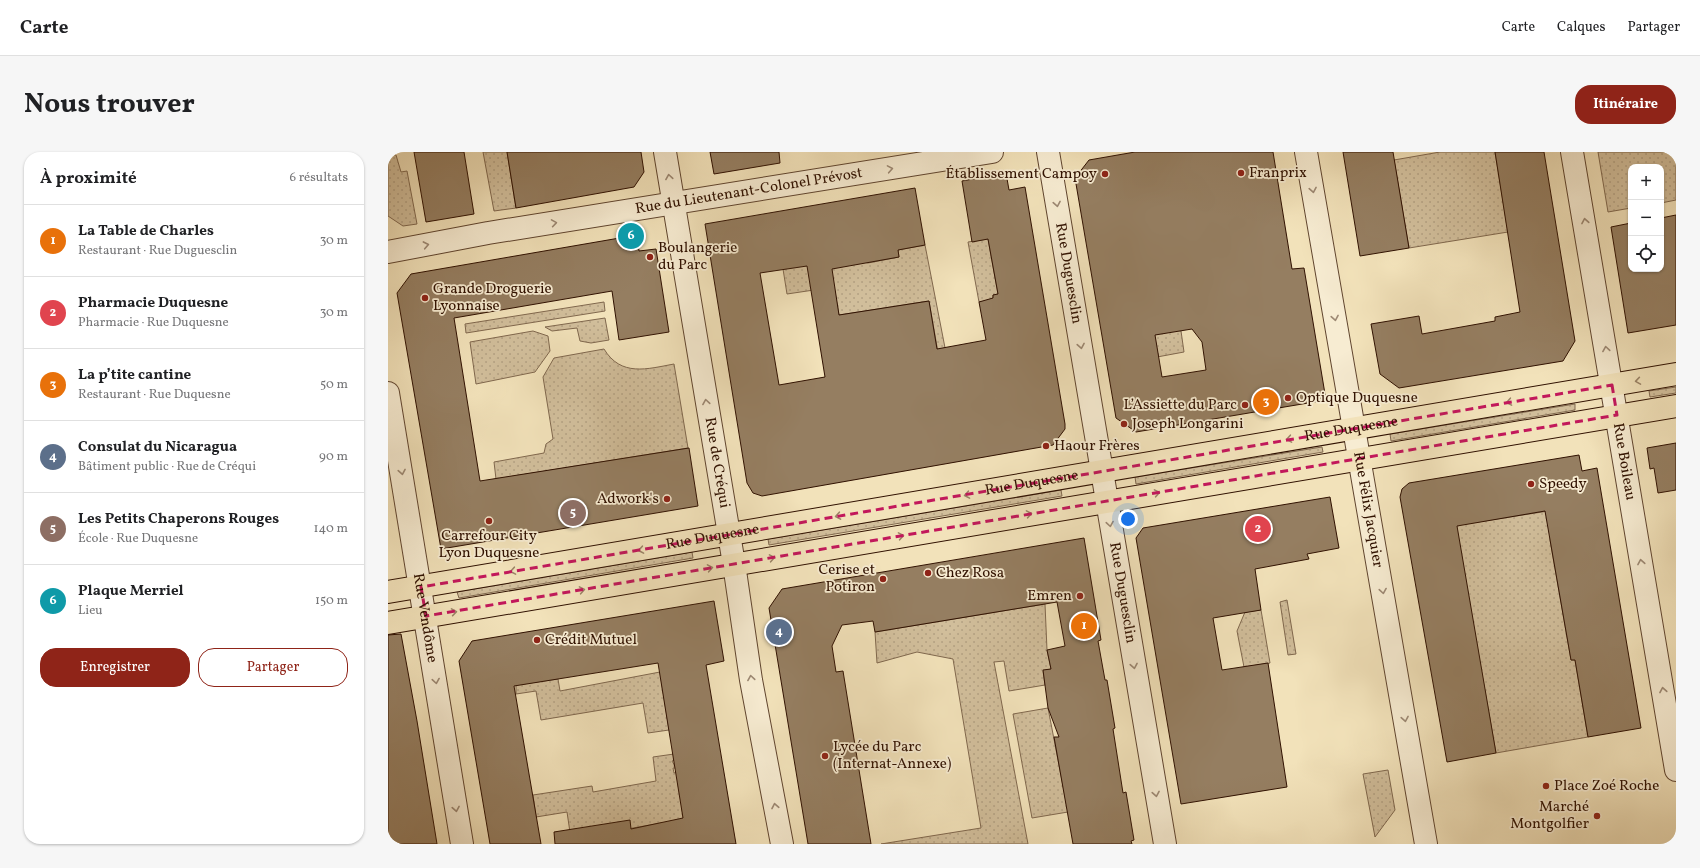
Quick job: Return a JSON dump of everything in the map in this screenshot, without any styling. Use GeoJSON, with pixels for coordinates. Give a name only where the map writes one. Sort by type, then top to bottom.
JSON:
{"type":"FeatureCollection","features":[{"type":"Feature","properties":{"kind":"main road","name":"Rue Duquesne"},"geometry":{"type":"LineString","coordinates":[[388,592],[1676,374]]}},
{"type":"Feature","properties":{"kind":"main road","name":"Rue Duquesne"},"geometry":{"type":"LineString","coordinates":[[388,623],[1360,458],[1676,406]]}},
{"type":"Feature","properties":{"kind":"street","name":"Rue de Créqui"},"geometry":{"type":"LineString","coordinates":[[665,152],[734,564],[751,680],[782,844]]}},
{"type":"Feature","properties":{"kind":"street","name":"Rue du Lieutenant-Colonel Prévost"},"geometry":{"type":"LineString","coordinates":[[388,252],[488,233],[673,205],[992,152]]}},
{"type":"Feature","properties":{"kind":"street","name":"Rue Duguesclin"},"geometry":{"type":"LineString","coordinates":[[1048,152],[1164,844]]}},
{"type":"Feature","properties":{"kind":"street","name":"Rue Félix Jacquier"},"geometry":{"type":"LineString","coordinates":[[1306,152],[1426,844]]}},
{"type":"Feature","properties":{"kind":"street","name":"Rue Boileau"},"geometry":{"type":"LineString","coordinates":[[1572,152],[1676,770]]}},
{"type":"Feature","properties":{"kind":"street","name":"Rue Vendôme"},"geometry":{"type":"LineString","coordinates":[[388,393],[426,616],[462,844]]}},
{"type":"Feature","properties":{"kind":"highlighted area"},"geometry":{"type":"Polygon","coordinates":[[[1612,385],[1617,415],[426,616],[421,587],[1612,385]]]}},
{"type":"Feature","properties":{"kind":"shaded area"},"geometry":{"type":"Polygon","coordinates":[[[483,152],[507,152],[516,208],[494,211],[483,152]]]}},
{"type":"Feature","properties":{"kind":"shaded area"},"geometry":{"type":"Polygon","coordinates":[[[1440,152],[1495,152],[1508,232],[1409,248],[1394,160],[1440,152]]]}},
{"type":"Feature","properties":{"kind":"shaded area"},"geometry":{"type":"Polygon","coordinates":[[[1598,152],[1676,152],[1676,200],[1664,202],[1664,164],[1628,164],[1628,209],[1608,212],[1598,152]]]}},
{"type":"Feature","properties":{"kind":"shaded area"},"geometry":{"type":"Polygon","coordinates":[[[388,154],[396,155],[401,172],[407,171],[417,224],[403,226],[388,216],[388,154]]]}},
{"type":"Feature","properties":{"kind":"shaded area"},"geometry":{"type":"Polygon","coordinates":[[[988,239],[998,294],[993,295],[993,300],[979,302],[968,242],[988,239]]]}},
{"type":"Feature","properties":{"kind":"shaded area"},"geometry":{"type":"Polygon","coordinates":[[[779,244],[868,263],[899,257],[898,250],[925,245],[947,358],[939,358],[929,301],[839,315],[834,287],[787,294],[779,244]]]}},
{"type":"Feature","properties":{"kind":"shaded area"},"geometry":{"type":"Polygon","coordinates":[[[604,302],[605,311],[466,333],[465,324],[604,302]]]}},
{"type":"Feature","properties":{"kind":"shaded area"},"geometry":{"type":"Polygon","coordinates":[[[605,318],[609,340],[591,343],[580,341],[577,328],[552,331],[545,327],[605,318]]]}},
{"type":"Feature","properties":{"kind":"shaded area"},"geometry":{"type":"Polygon","coordinates":[[[1151,324],[1181,331],[1184,352],[1157,357],[1158,355],[1151,324]]]}},
{"type":"Feature","properties":{"kind":"shaded area"},"geometry":{"type":"Polygon","coordinates":[[[533,331],[548,336],[550,351],[535,372],[476,384],[470,342],[533,331]]]}},
{"type":"Feature","properties":{"kind":"shaded area"},"geometry":{"type":"Polygon","coordinates":[[[604,349],[618,364],[635,369],[654,368],[674,364],[688,448],[496,479],[494,462],[544,453],[546,444],[553,439],[543,377],[554,358],[604,349]]]}},
{"type":"Feature","properties":{"kind":"shaded area"},"geometry":{"type":"Polygon","coordinates":[[[1676,387],[1676,393],[1650,397],[1649,391],[1676,387]]]}},
{"type":"Feature","properties":{"kind":"shaded area"},"geometry":{"type":"Polygon","coordinates":[[[1575,404],[1575,410],[1391,441],[1390,434],[1575,404]]]}},
{"type":"Feature","properties":{"kind":"shaded area"},"geometry":{"type":"Polygon","coordinates":[[[1322,447],[1323,452],[1136,484],[1135,477],[1322,447]]]}},
{"type":"Feature","properties":{"kind":"shaded area"},"geometry":{"type":"Polygon","coordinates":[[[1061,490],[1062,496],[769,545],[768,539],[1061,490]]]}},
{"type":"Feature","properties":{"kind":"shaded area"},"geometry":{"type":"Polygon","coordinates":[[[1555,510],[1550,540],[1571,660],[1575,660],[1588,737],[1496,753],[1455,523],[1465,524],[1555,510]]]}},
{"type":"Feature","properties":{"kind":"shaded area"},"geometry":{"type":"Polygon","coordinates":[[[692,552],[693,558],[459,598],[457,592],[692,552]]]}},
{"type":"Feature","properties":{"kind":"shaded area"},"geometry":{"type":"Polygon","coordinates":[[[1287,600],[1296,654],[1288,655],[1280,602],[1287,600]]]}},
{"type":"Feature","properties":{"kind":"shaded area"},"geometry":{"type":"Polygon","coordinates":[[[1045,604],[1047,650],[1051,669],[1043,671],[1045,685],[1009,691],[1004,661],[994,662],[1028,844],[881,844],[981,828],[953,659],[917,652],[877,663],[875,632],[1045,604]]]}},
{"type":"Feature","properties":{"kind":"shaded area"},"geometry":{"type":"Polygon","coordinates":[[[1261,610],[1270,663],[1244,667],[1237,631],[1245,612],[1261,610]]]}},
{"type":"Feature","properties":{"kind":"shaded area"},"geometry":{"type":"Polygon","coordinates":[[[660,672],[669,730],[648,733],[643,703],[541,720],[536,691],[516,694],[516,685],[558,679],[560,691],[660,672]]]}},
{"type":"Feature","properties":{"kind":"shaded area"},"geometry":{"type":"Polygon","coordinates":[[[1048,708],[1068,812],[1032,818],[1013,714],[1048,708]]]}},
{"type":"Feature","properties":{"kind":"shaded area"},"geometry":{"type":"Polygon","coordinates":[[[674,754],[675,760],[672,761],[676,768],[673,768],[674,773],[677,772],[684,823],[661,823],[571,839],[567,812],[536,817],[533,795],[592,786],[593,792],[656,781],[653,757],[674,754]]]}},
{"type":"Feature","properties":{"kind":"shaded area"},"geometry":{"type":"Polygon","coordinates":[[[1388,770],[1395,810],[1375,837],[1363,774],[1388,770]]]}},
{"type":"Feature","properties":{"kind":"building"},"geometry":{"type":"Polygon","coordinates":[[[414,152],[464,152],[474,214],[426,222],[414,152]]]}},
{"type":"Feature","properties":{"kind":"building"},"geometry":{"type":"Polygon","coordinates":[[[507,152],[641,152],[644,172],[634,187],[516,208],[507,152]]]}},
{"type":"Feature","properties":{"kind":"building"},"geometry":{"type":"Polygon","coordinates":[[[710,152],[779,152],[780,163],[714,174],[710,152]]]}},
{"type":"Feature","properties":{"kind":"building"},"geometry":{"type":"Polygon","coordinates":[[[1135,152],[1273,152],[1292,269],[1304,268],[1326,400],[1136,432],[1116,418],[1075,178],[1089,160],[1135,152]],[[1192,329],[1155,335],[1162,377],[1206,370],[1202,342],[1192,329]]]}},
{"type":"Feature","properties":{"kind":"building"},"geometry":{"type":"Polygon","coordinates":[[[1343,152],[1393,152],[1409,248],[1360,256],[1343,152]]]}},
{"type":"Feature","properties":{"kind":"building"},"geometry":{"type":"Polygon","coordinates":[[[1495,152],[1544,152],[1575,341],[1563,361],[1399,388],[1380,374],[1371,324],[1419,316],[1422,334],[1495,321],[1495,317],[1520,312],[1495,152]]]}},
{"type":"Feature","properties":{"kind":"building"},"geometry":{"type":"Polygon","coordinates":[[[1006,173],[1009,190],[1025,187],[1065,429],[1053,445],[762,496],[753,493],[747,483],[705,224],[915,188],[925,245],[898,250],[899,257],[832,269],[839,315],[929,301],[937,349],[986,340],[979,302],[993,298],[993,295],[998,294],[988,239],[972,242],[962,181],[1006,173]],[[807,266],[760,273],[779,385],[825,377],[807,266]]]}},
{"type":"Feature","properties":{"kind":"building"},"geometry":{"type":"Polygon","coordinates":[[[1676,215],[1676,325],[1628,333],[1611,227],[1628,224],[1628,272],[1664,272],[1664,217],[1676,215]]]}},
{"type":"Feature","properties":{"kind":"building"},"geometry":{"type":"Polygon","coordinates":[[[637,235],[639,251],[656,249],[669,332],[619,340],[612,291],[454,318],[480,481],[689,448],[698,506],[441,549],[397,293],[411,274],[637,235]]]}},
{"type":"Feature","properties":{"kind":"building"},"geometry":{"type":"Polygon","coordinates":[[[1676,443],[1676,490],[1658,493],[1654,468],[1650,469],[1647,448],[1676,443]]]}},
{"type":"Feature","properties":{"kind":"building"},"geometry":{"type":"Polygon","coordinates":[[[1579,455],[1582,471],[1597,468],[1641,728],[1588,737],[1575,660],[1571,660],[1545,511],[1457,526],[1496,753],[1447,762],[1400,497],[1402,489],[1409,483],[1579,455]]]}},
{"type":"Feature","properties":{"kind":"building"},"geometry":{"type":"Polygon","coordinates":[[[1330,497],[1339,548],[1307,554],[1309,559],[1255,569],[1261,610],[1213,618],[1222,670],[1268,663],[1287,787],[1181,804],[1136,538],[1143,528],[1330,497]]]}},
{"type":"Feature","properties":{"kind":"building"},"geometry":{"type":"Polygon","coordinates":[[[1084,538],[1101,640],[1098,641],[1105,680],[1107,680],[1115,728],[1113,729],[1123,793],[1126,792],[1134,840],[1131,841],[1132,844],[1073,844],[1054,737],[1059,737],[1048,708],[1043,670],[1051,669],[1047,650],[1065,646],[1057,602],[875,632],[873,621],[842,625],[832,646],[836,672],[843,671],[871,844],[808,844],[769,608],[782,589],[1084,538]]]}},
{"type":"Feature","properties":{"kind":"building"},"geometry":{"type":"Polygon","coordinates":[[[714,601],[724,661],[706,665],[736,844],[555,844],[554,832],[630,820],[631,829],[683,818],[658,663],[514,686],[541,844],[490,844],[459,661],[472,641],[714,601]]]}},
{"type":"Feature","properties":{"kind":"building"},"geometry":{"type":"Polygon","coordinates":[[[401,634],[437,844],[388,844],[388,635],[401,634]]]}},
{"type":"Feature","properties":{"kind":"place","name":"Franprix"},"geometry":{"type":"Point","coordinates":[1241,173]}},
{"type":"Feature","properties":{"kind":"place","name":"Établissement Campoy"},"geometry":{"type":"Point","coordinates":[1105,174]}},
{"type":"Feature","properties":{"kind":"place","name":"Plaque Merriel"},"geometry":{"type":"Point","coordinates":[631,236]}},
{"type":"Feature","properties":{"kind":"place","name":"Boulangerie du Parc"},"geometry":{"type":"Point","coordinates":[650,257]}},
{"type":"Feature","properties":{"kind":"place","name":"Grande Droguerie Lyonnaise"},"geometry":{"type":"Point","coordinates":[425,298]}},
{"type":"Feature","properties":{"kind":"place","name":"Optique Duquesne"},"geometry":{"type":"Point","coordinates":[1288,398]}},
{"type":"Feature","properties":{"kind":"place","name":"La p’tite cantine"},"geometry":{"type":"Point","coordinates":[1266,402]}},
{"type":"Feature","properties":{"kind":"place","name":"L’Assiette du Parc"},"geometry":{"type":"Point","coordinates":[1245,405]}},
{"type":"Feature","properties":{"kind":"place","name":"Joseph Longarini"},"geometry":{"type":"Point","coordinates":[1124,424]}},
{"type":"Feature","properties":{"kind":"place","name":"Haour Frères"},"geometry":{"type":"Point","coordinates":[1046,446]}},
{"type":"Feature","properties":{"kind":"place","name":"Speedy"},"geometry":{"type":"Point","coordinates":[1531,484]}},
{"type":"Feature","properties":{"kind":"place","name":"Adwork's"},"geometry":{"type":"Point","coordinates":[667,499]}},
{"type":"Feature","properties":{"kind":"place","name":"Les Petits Chaperons Rouges"},"geometry":{"type":"Point","coordinates":[573,513]}},
{"type":"Feature","properties":{"kind":"place","name":"Carrefour City Lyon Duquesne"},"geometry":{"type":"Point","coordinates":[489,521]}},
{"type":"Feature","properties":{"kind":"place","name":"Pharmacie Duquesne"},"geometry":{"type":"Point","coordinates":[1258,529]}},
{"type":"Feature","properties":{"kind":"place","name":"Chez Rosa"},"geometry":{"type":"Point","coordinates":[928,573]}},
{"type":"Feature","properties":{"kind":"place","name":"Cerise et Potiron"},"geometry":{"type":"Point","coordinates":[883,579]}},
{"type":"Feature","properties":{"kind":"place","name":"Emren"},"geometry":{"type":"Point","coordinates":[1080,596]}},
{"type":"Feature","properties":{"kind":"place","name":"La Table de Charles"},"geometry":{"type":"Point","coordinates":[1084,626]}},
{"type":"Feature","properties":{"kind":"place","name":"Consulat du Nicaragua"},"geometry":{"type":"Point","coordinates":[779,632]}},
{"type":"Feature","properties":{"kind":"place","name":"Crédit Mutuel"},"geometry":{"type":"Point","coordinates":[537,640]}},
{"type":"Feature","properties":{"kind":"place","name":"Lycée du Parc (Internat-Annexe)"},"geometry":{"type":"Point","coordinates":[825,756]}},
{"type":"Feature","properties":{"kind":"place","name":"Place Zoé Roche"},"geometry":{"type":"Point","coordinates":[1546,786]}},
{"type":"Feature","properties":{"kind":"place","name":"Marché Montgolfier"},"geometry":{"type":"Point","coordinates":[1597,816]}}]}
